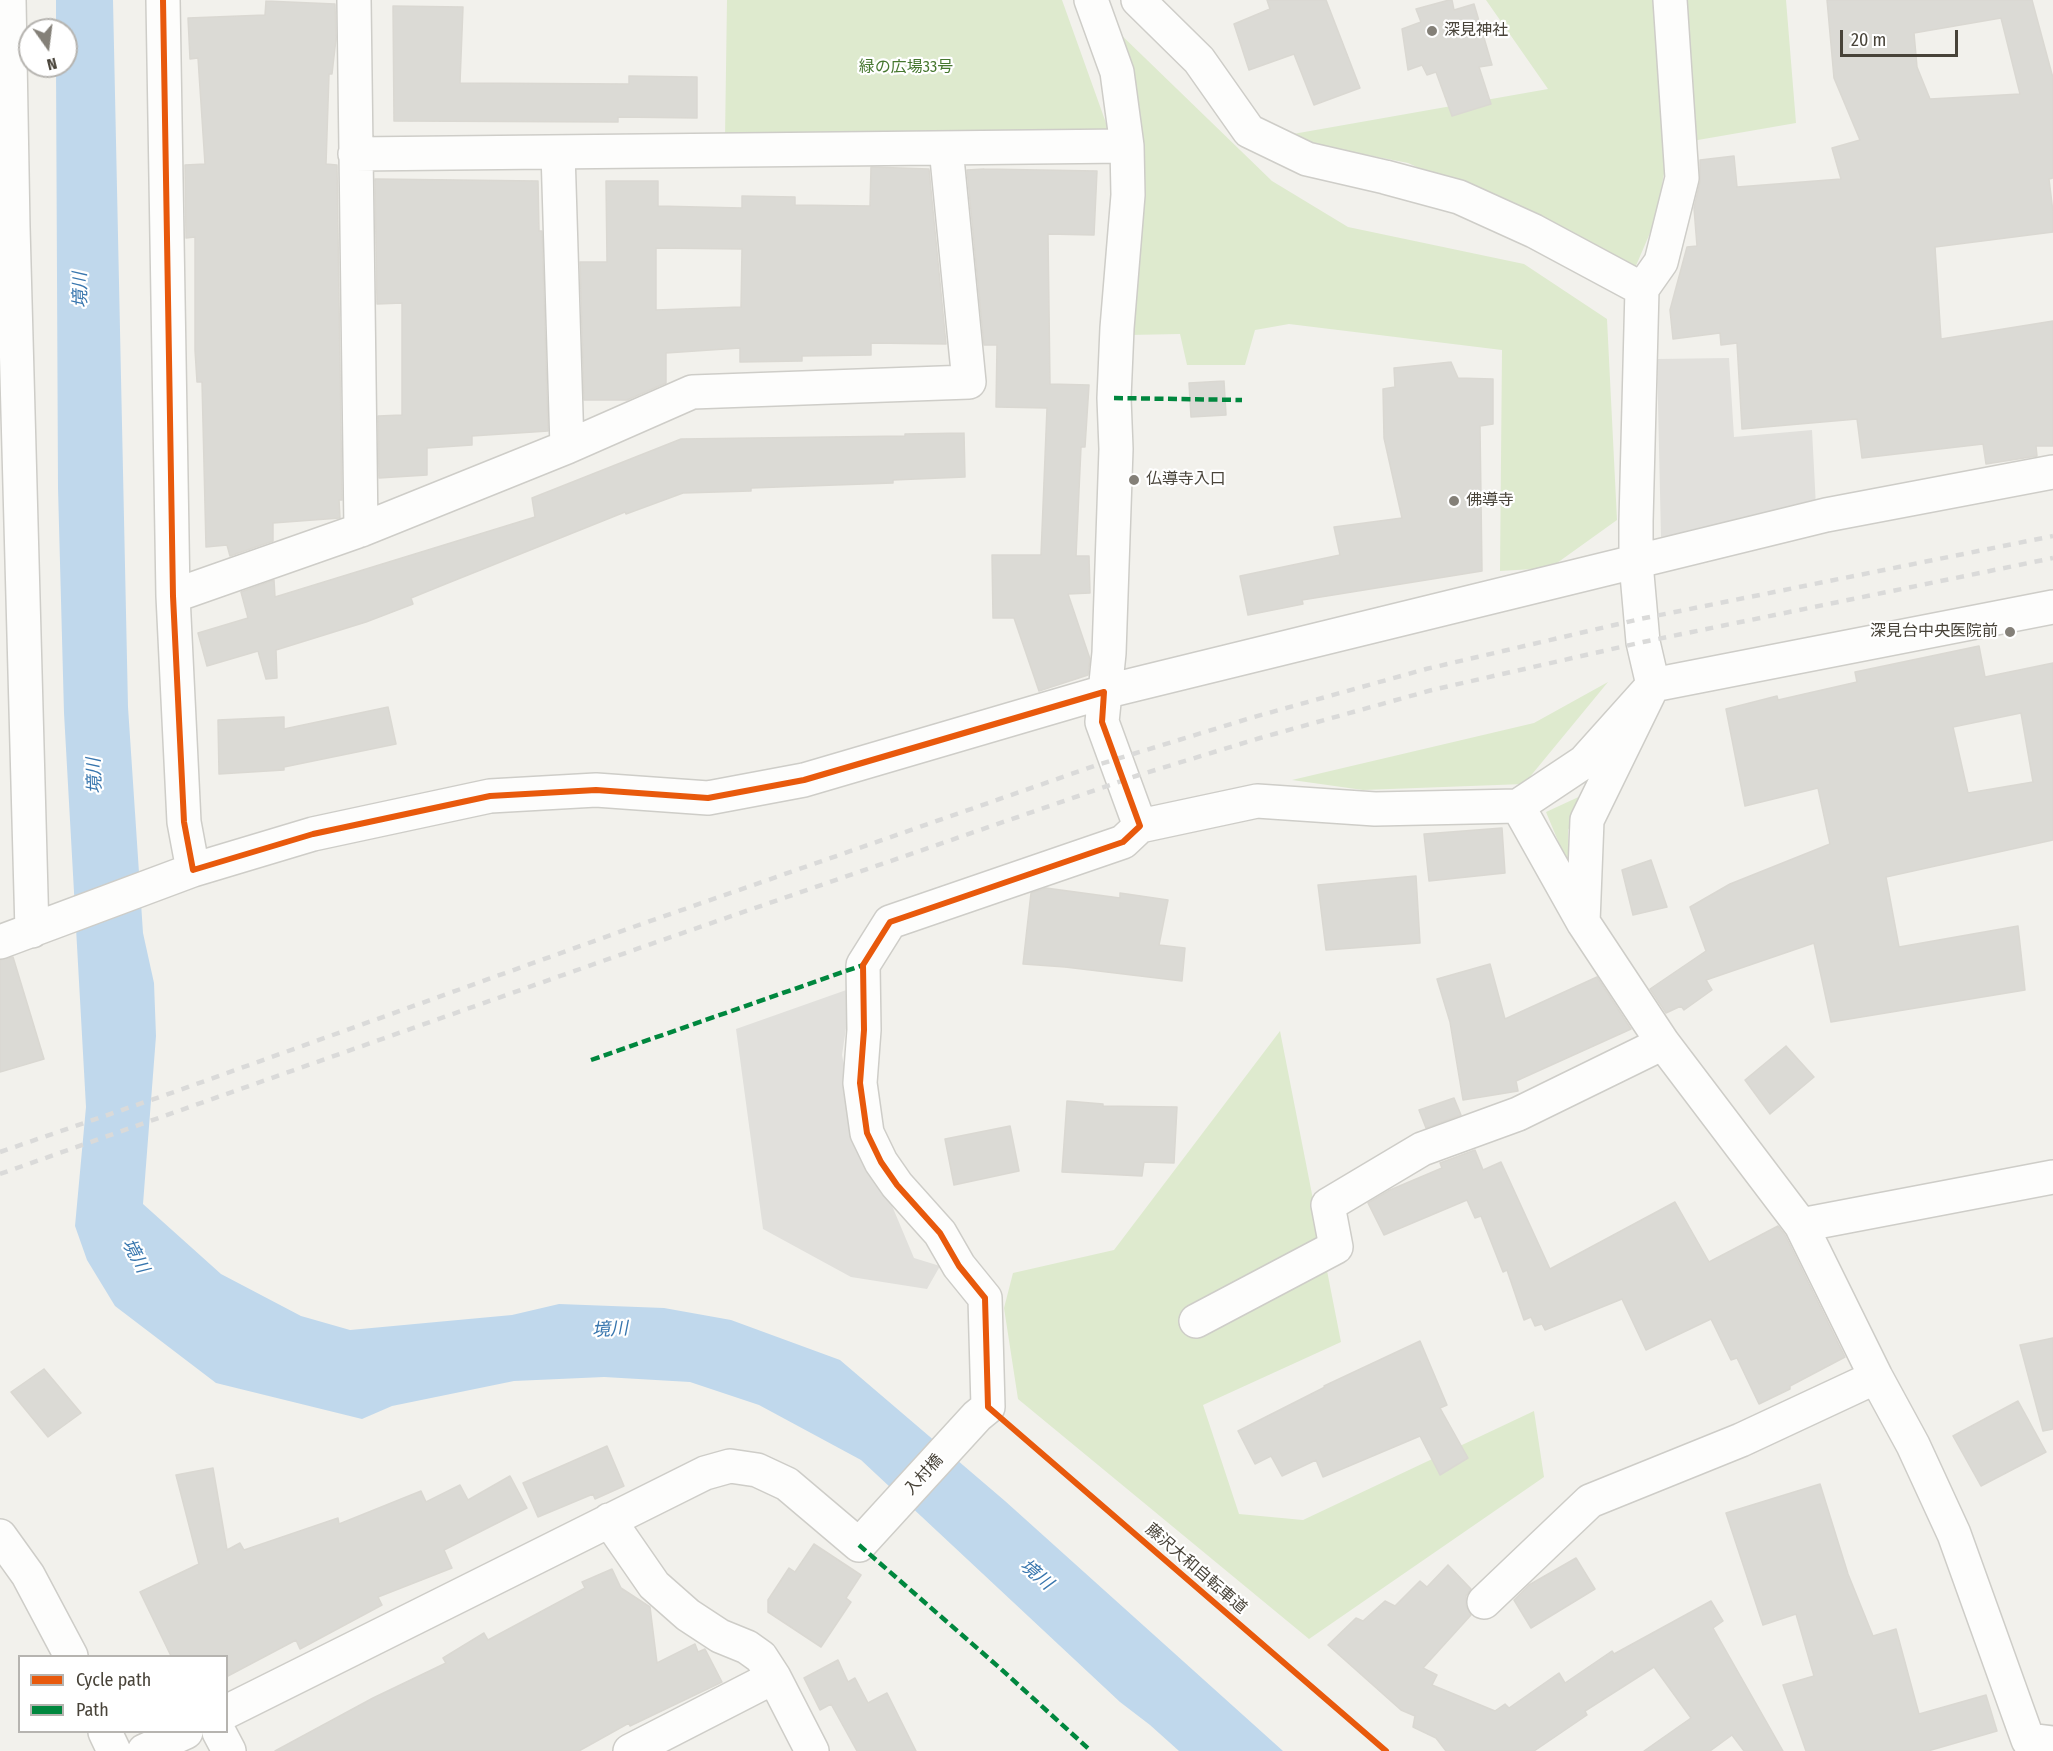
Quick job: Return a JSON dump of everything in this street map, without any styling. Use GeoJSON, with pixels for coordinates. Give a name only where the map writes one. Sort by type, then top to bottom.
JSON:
{"type":"FeatureCollection","features":[{"type":"Feature","properties":{"kind":"street"},"geometry":{"type":"LineString","coordinates":[[9,0],[6,228],[37,929]]}},
{"type":"Feature","properties":{"kind":"street"},"geometry":{"type":"LineString","coordinates":[[163,0],[173,596],[184,822],[194,870]]}},
{"type":"Feature","properties":{"kind":"street"},"geometry":{"type":"LineString","coordinates":[[354,0],[361,530]]}},
{"type":"Feature","properties":{"kind":"street"},"geometry":{"type":"LineString","coordinates":[[1091,0],[1117,72],[1127,146],[1128,195],[1114,386],[1116,449],[1109,653],[1102,722],[1140,826],[1257,801],[1375,809],[1518,806],[1584,762],[1653,686],[2053,607]]}},
{"type":"Feature","properties":{"kind":"street"},"geometry":{"type":"LineString","coordinates":[[1138,0],[1199,60],[1249,131],[1307,159],[1459,197],[1534,231],[1642,289]]}},
{"type":"Feature","properties":{"kind":"street"},"geometry":{"type":"LineString","coordinates":[[1582,922],[1587,820],[1653,686],[1642,642],[1636,563],[1642,289],[1661,262],[1682,178],[1670,0]]}},
{"type":"Feature","properties":{"kind":"street"},"geometry":{"type":"LineString","coordinates":[[355,154],[1127,146]]}},
{"type":"Feature","properties":{"kind":"street"},"geometry":{"type":"LineString","coordinates":[[173,596],[361,530],[567,447],[692,392],[969,382],[946,148]]}},
{"type":"Feature","properties":{"kind":"street"},"geometry":{"type":"LineString","coordinates":[[558,152],[567,447]]}},
{"type":"Feature","properties":{"kind":"street"},"geometry":{"type":"LineString","coordinates":[[0,942],[194,870],[313,834],[490,796],[596,790],[708,798],[804,780],[1104,692],[1826,515],[2053,472]]}},
{"type":"Feature","properties":{"kind":"street"},"geometry":{"type":"LineString","coordinates":[[1518,806],[1582,922],[1663,1043],[1801,1224],[1954,1534],[2028,1740],[2053,1743]]}},
{"type":"Feature","properties":{"kind":"street","name":"入村橋"},"geometry":{"type":"LineString","coordinates":[[609,1520],[705,1473],[730,1466],[757,1470],[787,1484],[859,1545],[977,1416],[988,1407],[985,1298],[958,1266],[940,1233],[897,1185],[881,1162],[867,1133],[860,1083],[864,1030],[863,965],[890,922],[1123,842],[1140,826]]}},
{"type":"Feature","properties":{"kind":"street"},"geometry":{"type":"LineString","coordinates":[[1196,1321],[1336,1247],[1328,1205],[1422,1149],[1518,1114],[1663,1043]]}},
{"type":"Feature","properties":{"kind":"street"},"geometry":{"type":"LineString","coordinates":[[1801,1224],[2053,1177]]}},
{"type":"Feature","properties":{"kind":"street"},"geometry":{"type":"LineString","coordinates":[[1484,1602],[1590,1501],[1741,1440],[1876,1377]]}},
{"type":"Feature","properties":{"kind":"street"},"geometry":{"type":"LineString","coordinates":[[228,1711],[609,1520],[654,1585],[688,1615],[720,1636],[747,1647],[761,1657],[774,1677],[812,1751]]}},
{"type":"Feature","properties":{"kind":"street"},"geometry":{"type":"LineString","coordinates":[[0,1536],[28,1575],[70,1655]]}},
{"type":"Feature","properties":{"kind":"street"},"geometry":{"type":"LineString","coordinates":[[630,1751],[774,1677]]}},
{"type":"Feature","properties":{"kind":"street"},"geometry":{"type":"LineString","coordinates":[[106,1733],[114,1751]]}},
{"type":"Feature","properties":{"kind":"street"},"geometry":{"type":"LineString","coordinates":[[144,1751],[182,1733]]}},
{"type":"Feature","properties":{"kind":"street"},"geometry":{"type":"LineString","coordinates":[[220,1733],[229,1751]]}},
{"type":"Feature","properties":{"kind":"green space","name":"緑の広場33号"},"geometry":{"type":"Polygon","coordinates":[[[727,0],[1062,0],[1111,137],[725,138],[727,0]]]}},
{"type":"Feature","properties":{"kind":"green space"},"geometry":{"type":"Polygon","coordinates":[[[1486,0],[1786,0],[1796,123],[1669,145],[1656,219],[1635,268],[1408,163],[1276,137],[1548,89],[1486,0]]]}},
{"type":"Feature","properties":{"kind":"green space"},"geometry":{"type":"Polygon","coordinates":[[[1113,27],[1272,181],[1348,227],[1524,264],[1607,319],[1617,520],[1550,568],[1500,571],[1502,350],[1289,324],[1255,330],[1245,365],[1187,365],[1180,334],[1129,335],[1113,27]]]}},
{"type":"Feature","properties":{"kind":"green space"},"geometry":{"type":"Polygon","coordinates":[[[1608,682],[1524,784],[1363,790],[1292,780],[1534,723],[1608,682]]]}},
{"type":"Feature","properties":{"kind":"green space"},"geometry":{"type":"Polygon","coordinates":[[[1598,788],[1568,830],[1568,865],[1546,812],[1598,788]]]}},
{"type":"Feature","properties":{"kind":"green space"},"geometry":{"type":"Polygon","coordinates":[[[1280,1031],[1341,1342],[1203,1405],[1239,1514],[1303,1520],[1534,1411],[1544,1477],[1309,1639],[1018,1399],[1004,1308],[1013,1273],[1114,1250],[1280,1031]]]}},
{"type":"Feature","properties":{"kind":"shaded area"},"geometry":{"type":"Polygon","coordinates":[[[1729,358],[1734,437],[1812,430],[1816,507],[1661,537],[1657,359],[1729,358]]]}},
{"type":"Feature","properties":{"kind":"shaded area"},"geometry":{"type":"Polygon","coordinates":[[[852,988],[842,1055],[853,1113],[914,1258],[940,1266],[927,1289],[851,1277],[763,1229],[736,1029],[852,988]]]}},
{"type":"Feature","properties":{"kind":"water","name":"境川"},"geometry":{"type":"Polygon","coordinates":[[[56,0],[113,0],[128,707],[143,933],[154,983],[156,1036],[143,1204],[221,1274],[301,1316],[350,1330],[512,1315],[559,1304],[664,1308],[731,1320],[840,1360],[1005,1501],[1283,1751],[1179,1751],[1120,1702],[861,1460],[759,1405],[690,1382],[604,1377],[514,1381],[392,1406],[362,1419],[216,1383],[115,1306],[87,1260],[75,1226],[86,1107],[64,713],[58,488],[56,78],[78,78],[78,18],[56,18],[56,0]]]}},
{"type":"Feature","properties":{"kind":"building"},"geometry":{"type":"Polygon","coordinates":[[[1267,0],[1326,0],[1360,88],[1314,105],[1294,54],[1249,70],[1234,24],[1270,9],[1267,0]]]}},
{"type":"Feature","properties":{"kind":"building"},"geometry":{"type":"Polygon","coordinates":[[[1452,0],[1454,10],[1474,4],[1492,65],[1479,67],[1491,104],[1452,116],[1436,72],[1427,75],[1422,65],[1408,70],[1402,29],[1421,22],[1416,9],[1452,0]]]}},
{"type":"Feature","properties":{"kind":"building"},"geometry":{"type":"Polygon","coordinates":[[[1827,0],[2032,0],[2053,78],[2053,178],[2049,179],[2053,232],[1935,247],[1941,339],[2053,321],[2053,446],[2036,446],[2037,456],[1986,464],[1983,444],[1862,458],[1857,419],[1742,429],[1737,343],[1721,345],[1720,333],[1673,339],[1670,310],[1687,247],[1697,246],[1694,208],[1700,182],[1700,160],[1734,156],[1737,187],[1841,179],[1832,148],[1860,140],[1834,78],[1827,0]],[[2001,18],[1914,33],[1917,67],[1930,99],[2020,94],[2001,18]]]}},
{"type":"Feature","properties":{"kind":"building"},"geometry":{"type":"Polygon","coordinates":[[[266,1],[335,4],[336,39],[332,74],[329,74],[326,164],[337,165],[342,500],[339,500],[340,518],[273,523],[273,541],[230,556],[227,545],[206,547],[202,382],[197,382],[195,350],[195,237],[186,238],[185,165],[205,164],[198,58],[190,59],[188,18],[265,15],[266,1]]]}},
{"type":"Feature","properties":{"kind":"building"},"geometry":{"type":"Polygon","coordinates":[[[393,6],[463,7],[460,83],[629,84],[629,76],[697,77],[697,118],[618,117],[618,122],[394,121],[393,6]]]}},
{"type":"Feature","properties":{"kind":"building"},"geometry":{"type":"Polygon","coordinates":[[[871,167],[929,169],[946,344],[871,343],[871,355],[802,356],[802,361],[740,362],[740,348],[666,353],[666,383],[627,400],[584,400],[580,262],[607,262],[606,181],[658,181],[658,206],[742,208],[742,196],[795,197],[795,205],[870,206],[871,167]],[[656,248],[656,310],[741,307],[742,249],[656,248]]]}},
{"type":"Feature","properties":{"kind":"building"},"geometry":{"type":"Polygon","coordinates":[[[967,170],[1097,171],[1094,235],[1048,234],[1050,384],[1089,385],[1085,447],[1081,447],[1076,556],[1089,556],[1090,593],[1068,594],[1090,659],[1088,675],[1039,691],[1014,618],[993,618],[992,555],[1041,555],[1047,408],[996,407],[997,345],[984,345],[967,170]]]}},
{"type":"Feature","properties":{"kind":"building"},"geometry":{"type":"Polygon","coordinates":[[[375,179],[538,181],[539,231],[542,231],[548,431],[472,436],[472,445],[427,448],[427,475],[379,478],[378,416],[402,415],[402,303],[377,304],[375,179]]]}},
{"type":"Feature","properties":{"kind":"building"},"geometry":{"type":"Polygon","coordinates":[[[1451,362],[1458,378],[1493,379],[1493,424],[1480,426],[1482,571],[1302,600],[1303,604],[1248,615],[1240,576],[1340,555],[1334,527],[1402,518],[1384,438],[1383,389],[1395,387],[1394,368],[1451,362]]]}},
{"type":"Feature","properties":{"kind":"building"},"geometry":{"type":"Polygon","coordinates":[[[1224,381],[1226,415],[1191,417],[1189,383],[1224,381]]]}},
{"type":"Feature","properties":{"kind":"building"},"geometry":{"type":"Polygon","coordinates":[[[964,433],[965,477],[893,480],[893,483],[683,493],[626,514],[625,512],[411,598],[413,604],[366,622],[276,650],[277,678],[266,679],[258,651],[207,666],[198,633],[248,618],[241,592],[274,580],[275,597],[535,517],[532,498],[681,439],[964,433]]]}},
{"type":"Feature","properties":{"kind":"building"},"geometry":{"type":"Polygon","coordinates":[[[1979,646],[1985,677],[2053,663],[2053,840],[1886,877],[1899,947],[2018,926],[2025,990],[1831,1022],[1814,943],[1706,980],[1712,990],[1684,1010],[1681,1006],[1666,1013],[1650,989],[1706,951],[1690,907],[1730,884],[1830,844],[1818,788],[1745,806],[1726,709],[1777,696],[1778,700],[1857,682],[1855,672],[1979,646]],[[2021,713],[1953,727],[1968,793],[2033,782],[2021,713]]]}},
{"type":"Feature","properties":{"kind":"building"},"geometry":{"type":"Polygon","coordinates":[[[388,707],[396,744],[284,767],[284,770],[219,774],[218,720],[284,717],[284,729],[388,707]]]}},
{"type":"Feature","properties":{"kind":"building"},"geometry":{"type":"Polygon","coordinates":[[[1502,828],[1505,873],[1429,881],[1424,834],[1502,828]]]}},
{"type":"Feature","properties":{"kind":"building"},"geometry":{"type":"Polygon","coordinates":[[[1651,860],[1667,907],[1633,915],[1622,870],[1651,860]]]}},
{"type":"Feature","properties":{"kind":"building"},"geometry":{"type":"Polygon","coordinates":[[[1416,876],[1420,943],[1326,950],[1318,885],[1416,876]]]}},
{"type":"Feature","properties":{"kind":"building"},"geometry":{"type":"Polygon","coordinates":[[[1046,888],[1120,898],[1120,893],[1168,900],[1159,945],[1185,948],[1182,981],[1023,964],[1031,893],[1046,888]]]}},
{"type":"Feature","properties":{"kind":"building"},"geometry":{"type":"Polygon","coordinates":[[[13,957],[44,1059],[0,1072],[0,960],[13,957]]]}},
{"type":"Feature","properties":{"kind":"building"},"geometry":{"type":"Polygon","coordinates":[[[1490,964],[1505,1019],[1597,977],[1631,1029],[1516,1081],[1518,1091],[1463,1100],[1450,1022],[1437,979],[1490,964]]]}},
{"type":"Feature","properties":{"kind":"building"},"geometry":{"type":"Polygon","coordinates":[[[1786,1046],[1814,1077],[1770,1114],[1745,1080],[1786,1046]]]}},
{"type":"Feature","properties":{"kind":"building"},"geometry":{"type":"Polygon","coordinates":[[[1454,1098],[1461,1115],[1426,1128],[1419,1110],[1454,1098]]]}},
{"type":"Feature","properties":{"kind":"building"},"geometry":{"type":"Polygon","coordinates":[[[1067,1101],[1103,1104],[1103,1106],[1177,1107],[1174,1163],[1144,1162],[1142,1176],[1062,1172],[1067,1101]]]}},
{"type":"Feature","properties":{"kind":"building"},"geometry":{"type":"Polygon","coordinates":[[[1010,1126],[1019,1171],[954,1185],[945,1139],[1010,1126]]]}},
{"type":"Feature","properties":{"kind":"building"},"geometry":{"type":"Polygon","coordinates":[[[1475,1150],[1483,1170],[1501,1162],[1550,1269],[1675,1202],[1709,1262],[1778,1226],[1785,1235],[1845,1357],[1759,1404],[1737,1358],[1731,1360],[1711,1319],[1646,1350],[1622,1299],[1545,1330],[1542,1324],[1535,1326],[1531,1317],[1524,1320],[1507,1270],[1503,1272],[1481,1216],[1475,1218],[1467,1200],[1384,1235],[1368,1203],[1390,1190],[1442,1168],[1440,1163],[1475,1150]]]}},
{"type":"Feature","properties":{"kind":"building"},"geometry":{"type":"Polygon","coordinates":[[[2053,1338],[2053,1429],[2043,1431],[2020,1345],[2053,1338]]]}},
{"type":"Feature","properties":{"kind":"building"},"geometry":{"type":"Polygon","coordinates":[[[1420,1341],[1447,1405],[1440,1408],[1468,1458],[1440,1475],[1420,1436],[1323,1477],[1316,1460],[1282,1476],[1271,1456],[1255,1464],[1238,1431],[1324,1386],[1420,1341]]]}},
{"type":"Feature","properties":{"kind":"building"},"geometry":{"type":"Polygon","coordinates":[[[44,1369],[81,1413],[48,1437],[11,1392],[44,1369]]]}},
{"type":"Feature","properties":{"kind":"building"},"geometry":{"type":"Polygon","coordinates":[[[2018,1401],[2046,1452],[1981,1486],[1953,1436],[2018,1401]]]}},
{"type":"Feature","properties":{"kind":"building"},"geometry":{"type":"Polygon","coordinates":[[[607,1446],[624,1486],[595,1499],[593,1494],[538,1517],[523,1483],[607,1446]]]}},
{"type":"Feature","properties":{"kind":"building"},"geometry":{"type":"Polygon","coordinates":[[[213,1468],[227,1550],[240,1543],[244,1550],[338,1518],[339,1524],[421,1491],[426,1502],[460,1485],[468,1500],[510,1476],[527,1508],[444,1550],[452,1568],[378,1597],[382,1605],[300,1649],[296,1640],[228,1676],[228,1655],[171,1655],[140,1592],[199,1564],[176,1475],[213,1468]]]}},
{"type":"Feature","properties":{"kind":"building"},"geometry":{"type":"Polygon","coordinates":[[[1820,1484],[1848,1574],[1873,1636],[1896,1629],[1919,1714],[1986,1695],[1997,1731],[1928,1751],[1806,1751],[1783,1685],[1814,1676],[1796,1614],[1763,1625],[1726,1513],[1820,1484]]]}},
{"type":"Feature","properties":{"kind":"building"},"geometry":{"type":"Polygon","coordinates":[[[814,1544],[861,1575],[846,1598],[851,1602],[821,1647],[768,1612],[768,1600],[789,1568],[795,1572],[814,1544]]]}},
{"type":"Feature","properties":{"kind":"building"},"geometry":{"type":"Polygon","coordinates":[[[1576,1558],[1595,1589],[1531,1628],[1514,1600],[1529,1585],[1576,1558]]]}},
{"type":"Feature","properties":{"kind":"building"},"geometry":{"type":"Polygon","coordinates":[[[1448,1565],[1471,1589],[1466,1596],[1466,1606],[1471,1615],[1423,1668],[1437,1675],[1432,1685],[1495,1711],[1505,1704],[1509,1708],[1559,1673],[1565,1683],[1612,1651],[1614,1654],[1711,1601],[1723,1621],[1713,1628],[1783,1751],[1744,1751],[1732,1735],[1710,1751],[1644,1751],[1691,1718],[1654,1667],[1585,1711],[1587,1715],[1534,1751],[1446,1751],[1436,1738],[1413,1727],[1415,1716],[1401,1710],[1328,1645],[1356,1618],[1363,1621],[1385,1601],[1395,1606],[1420,1581],[1427,1587],[1448,1565]]]}},
{"type":"Feature","properties":{"kind":"building"},"geometry":{"type":"Polygon","coordinates":[[[612,1569],[621,1588],[650,1607],[657,1663],[695,1644],[698,1652],[705,1649],[722,1682],[630,1726],[629,1723],[579,1751],[275,1751],[373,1698],[446,1663],[443,1658],[484,1633],[488,1640],[585,1588],[582,1582],[612,1569]]]}},
{"type":"Feature","properties":{"kind":"building"},"geometry":{"type":"Polygon","coordinates":[[[838,1660],[848,1682],[855,1678],[868,1703],[887,1693],[916,1751],[857,1751],[831,1704],[820,1710],[804,1678],[838,1660]]]}},
{"type":"Feature","properties":{"kind":"railway"},"geometry":{"type":"LineString","coordinates":[[0,1152],[1097,765],[1254,717],[1426,669],[1640,619],[2053,536]]}},
{"type":"Feature","properties":{"kind":"railway"},"geometry":{"type":"LineString","coordinates":[[0,1174],[648,945],[1139,775],[1260,738],[1432,690],[1643,642],[2053,558]]}},
{"type":"Feature","properties":{"kind":"marked path"},"geometry":{"type":"LineString","coordinates":[[1114,398],[1242,400]]}},
{"type":"Feature","properties":{"kind":"marked path"},"geometry":{"type":"LineString","coordinates":[[591,1060],[863,965]]}},
{"type":"Feature","properties":{"kind":"marked path"},"geometry":{"type":"LineString","coordinates":[[859,1545],[1091,1751]]}},
{"type":"Feature","properties":{"kind":"cycle path","name":"藤沢大和自転車道"},"geometry":{"type":"LineString","coordinates":[[163,0],[173,596],[184,822],[193,870],[313,834],[490,796],[596,790],[708,798],[804,780],[1104,692],[1102,722],[1140,826],[1123,842],[890,922],[863,965],[864,1030],[860,1083],[867,1133],[881,1162],[897,1185],[940,1233],[959,1266],[985,1298],[988,1407],[1386,1751]]}},
{"type":"Feature","properties":{"kind":"place","name":"深見神社"},"geometry":{"type":"Point","coordinates":[1432,31]}},
{"type":"Feature","properties":{"kind":"place","name":"仏導寺入口"},"geometry":{"type":"Point","coordinates":[1134,480]}},
{"type":"Feature","properties":{"kind":"place","name":"佛導寺"},"geometry":{"type":"Point","coordinates":[1454,501]}},
{"type":"Feature","properties":{"kind":"place","name":"深見台中央医院前"},"geometry":{"type":"Point","coordinates":[2010,632]}}]}
